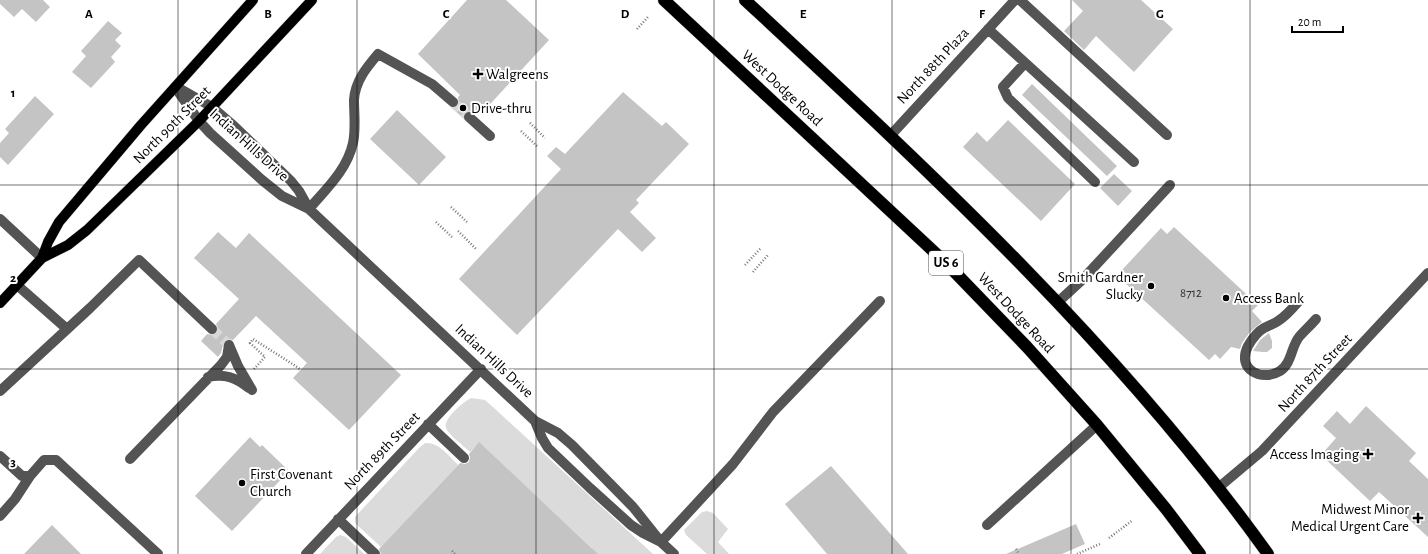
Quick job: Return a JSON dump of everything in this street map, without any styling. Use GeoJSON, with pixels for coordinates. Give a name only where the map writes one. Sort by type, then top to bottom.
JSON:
{"type":"FeatureCollection","features":[{"type":"Feature","properties":{"kind":"highway","name":"West Dodge Road"},"geometry":{"type":"LineString","coordinates":[[664,0],[945,262],[1027,347],[1096,425],[1166,509],[1200,554]]}},
{"type":"Feature","properties":{"kind":"highway"},"geometry":{"type":"LineString","coordinates":[[745,0],[982,224],[1058,302],[1127,378],[1218,488],[1268,554]]}},
{"type":"Feature","properties":{"kind":"main road","name":"North 90th Street"},"geometry":{"type":"LineString","coordinates":[[0,303],[42,258],[55,228],[92,182],[175,86],[253,0]]}},
{"type":"Feature","properties":{"kind":"main road","name":"North 90th Street"},"geometry":{"type":"LineString","coordinates":[[42,258],[59,251],[80,237],[212,107],[312,0]]}},
{"type":"Feature","properties":{"kind":"street","name":"North 88th Plaza"},"geometry":{"type":"LineString","coordinates":[[890,136],[1015,0]]}},
{"type":"Feature","properties":{"kind":"street"},"geometry":{"type":"LineString","coordinates":[[1020,0],[1167,134]]}},
{"type":"Feature","properties":{"kind":"street"},"geometry":{"type":"LineString","coordinates":[[988,29],[1134,162]]}},
{"type":"Feature","properties":{"kind":"street"},"geometry":{"type":"LineString","coordinates":[[309,209],[340,172],[348,158],[353,144],[355,130],[355,90],[364,72],[378,54],[432,84],[453,102]]}},
{"type":"Feature","properties":{"kind":"street"},"geometry":{"type":"LineString","coordinates":[[1025,63],[1003,87],[1008,98],[1095,182]]}},
{"type":"Feature","properties":{"kind":"street","name":"Indian Hills Drive"},"geometry":{"type":"LineString","coordinates":[[175,86],[212,107],[286,175],[299,191],[309,209]]}},
{"type":"Feature","properties":{"kind":"street","name":"Indian Hills Drive"},"geometry":{"type":"LineString","coordinates":[[175,86],[210,133],[271,188],[288,199],[309,209],[535,421],[558,433],[572,445],[633,507],[661,542],[674,554]]}},
{"type":"Feature","properties":{"kind":"street"},"geometry":{"type":"LineString","coordinates":[[469,117],[490,136]]}},
{"type":"Feature","properties":{"kind":"street"},"geometry":{"type":"LineString","coordinates":[[1058,302],[1082,280],[1170,185]]}},
{"type":"Feature","properties":{"kind":"street"},"geometry":{"type":"LineString","coordinates":[[0,219],[42,258]]}},
{"type":"Feature","properties":{"kind":"street"},"geometry":{"type":"LineString","coordinates":[[0,391],[139,260],[212,329]]}},
{"type":"Feature","properties":{"kind":"street","name":"North 87th Street"},"geometry":{"type":"LineString","coordinates":[[1218,488],[1262,451],[1428,273]]}},
{"type":"Feature","properties":{"kind":"street"},"geometry":{"type":"LineString","coordinates":[[17,285],[67,329]]}},
{"type":"Feature","properties":{"kind":"street"},"geometry":{"type":"LineString","coordinates":[[661,542],[733,464],[773,412],[880,301]]}},
{"type":"Feature","properties":{"kind":"street"},"geometry":{"type":"LineString","coordinates":[[1298,302],[1284,317],[1265,328],[1252,339],[1244,356],[1244,362],[1248,368],[1254,372],[1262,374],[1272,374],[1280,370],[1286,364],[1299,338],[1316,320]]}},
{"type":"Feature","properties":{"kind":"street"},"geometry":{"type":"LineString","coordinates":[[130,459],[208,377],[224,362],[229,351],[229,345],[238,366],[252,390],[228,376],[217,375],[208,377]]}},
{"type":"Feature","properties":{"kind":"street","name":"North 89th Street"},"geometry":{"type":"LineString","coordinates":[[306,554],[481,369]]}},
{"type":"Feature","properties":{"kind":"street","name":"Indian Hills Drive"},"geometry":{"type":"LineString","coordinates":[[535,421],[548,448],[631,525],[661,542]]}},
{"type":"Feature","properties":{"kind":"street"},"geometry":{"type":"LineString","coordinates":[[428,424],[464,458]]}},
{"type":"Feature","properties":{"kind":"street"},"geometry":{"type":"LineString","coordinates":[[987,525],[1096,425]]}},
{"type":"Feature","properties":{"kind":"street"},"geometry":{"type":"LineString","coordinates":[[0,456],[22,476],[30,476]]}},
{"type":"Feature","properties":{"kind":"street"},"geometry":{"type":"LineString","coordinates":[[0,516],[15,499],[30,476],[44,460],[56,460],[158,554]]}},
{"type":"Feature","properties":{"kind":"street"},"geometry":{"type":"LineString","coordinates":[[338,519],[375,554]]}},
{"type":"Feature","properties":{"kind":"path"},"geometry":{"type":"LineString","coordinates":[[637,29],[648,17]]}},
{"type":"Feature","properties":{"kind":"path"},"geometry":{"type":"LineString","coordinates":[[530,123],[545,138]]}},
{"type":"Feature","properties":{"kind":"path"},"geometry":{"type":"LineString","coordinates":[[521,132],[537,146]]}},
{"type":"Feature","properties":{"kind":"path"},"geometry":{"type":"LineString","coordinates":[[451,206],[467,222]]}},
{"type":"Feature","properties":{"kind":"path"},"geometry":{"type":"LineString","coordinates":[[436,222],[452,237]]}},
{"type":"Feature","properties":{"kind":"path"},"geometry":{"type":"LineString","coordinates":[[458,231],[477,250]]}},
{"type":"Feature","properties":{"kind":"path"},"geometry":{"type":"LineString","coordinates":[[745,265],[761,248]]}},
{"type":"Feature","properties":{"kind":"path"},"geometry":{"type":"LineString","coordinates":[[753,272],[768,256]]}},
{"type":"Feature","properties":{"kind":"path"},"geometry":{"type":"LineString","coordinates":[[260,363],[266,357],[250,344],[253,339],[301,370]]}},
{"type":"Feature","properties":{"kind":"path"},"geometry":{"type":"LineString","coordinates":[[1109,538],[1133,520]]}},
{"type":"Feature","properties":{"kind":"path"},"geometry":{"type":"LineString","coordinates":[[1077,554],[1100,544]]}},
{"type":"Feature","properties":{"kind":"path"},"geometry":{"type":"LineString","coordinates":[[1016,548],[1019,554]]}},
{"type":"Feature","properties":{"kind":"path"},"geometry":{"type":"LineString","coordinates":[[452,551],[456,554]]}},
{"type":"Feature","properties":{"kind":"shaded area"},"geometry":{"type":"Polygon","coordinates":[[[471,398],[485,400],[653,554],[587,554],[592,548],[479,443],[470,452],[447,431],[446,424],[451,415],[471,398]]]}},
{"type":"Feature","properties":{"kind":"shaded area"},"geometry":{"type":"Polygon","coordinates":[[[425,443],[430,443],[439,447],[458,465],[381,547],[355,523],[355,517],[425,443]]]}},
{"type":"Feature","properties":{"kind":"shaded area"},"geometry":{"type":"Polygon","coordinates":[[[707,511],[713,513],[728,529],[718,542],[729,554],[707,554],[686,535],[684,530],[702,512],[707,511]]]}},
{"type":"Feature","properties":{"kind":"shaded area"},"geometry":{"type":"Polygon","coordinates":[[[340,535],[346,537],[364,554],[320,554],[336,537],[340,535]]]}},
{"type":"Feature","properties":{"kind":"building"},"geometry":{"type":"Polygon","coordinates":[[[0,0],[43,0],[50,7],[36,22],[22,9],[14,17],[0,4],[0,0]]]}},
{"type":"Feature","properties":{"kind":"building","name":"Walgreens"},"geometry":{"type":"Polygon","coordinates":[[[467,0],[506,0],[549,40],[481,114],[476,110],[474,112],[467,111],[464,113],[463,118],[452,108],[458,106],[458,97],[460,95],[418,54],[467,0]]]}},
{"type":"Feature","properties":{"kind":"building"},"geometry":{"type":"Polygon","coordinates":[[[1072,0],[1141,0],[1173,29],[1134,72],[1096,36],[1084,50],[1064,31],[1083,11],[1072,0]]]}},
{"type":"Feature","properties":{"kind":"building"},"geometry":{"type":"Polygon","coordinates":[[[108,21],[122,33],[115,40],[121,46],[111,57],[115,62],[91,88],[72,72],[86,56],[81,51],[108,21]]]}},
{"type":"Feature","properties":{"kind":"building"},"geometry":{"type":"Polygon","coordinates":[[[1032,84],[1117,166],[1107,176],[1022,95],[1032,84]]]}},
{"type":"Feature","properties":{"kind":"building"},"geometry":{"type":"Polygon","coordinates":[[[623,92],[662,126],[666,122],[689,144],[636,200],[639,203],[630,212],[656,238],[642,252],[618,229],[517,335],[459,279],[561,169],[547,156],[556,147],[565,154],[623,92]]]}},
{"type":"Feature","properties":{"kind":"building"},"geometry":{"type":"Polygon","coordinates":[[[35,96],[54,114],[8,165],[0,157],[0,143],[9,133],[5,129],[35,96]]]}},
{"type":"Feature","properties":{"kind":"building"},"geometry":{"type":"Polygon","coordinates":[[[397,110],[446,157],[419,185],[370,139],[397,110]]]}},
{"type":"Feature","properties":{"kind":"building"},"geometry":{"type":"Polygon","coordinates":[[[1008,120],[1075,184],[1041,221],[963,147],[977,132],[987,142],[1008,120]]]}},
{"type":"Feature","properties":{"kind":"building"},"geometry":{"type":"Polygon","coordinates":[[[1114,174],[1132,191],[1118,206],[1100,188],[1114,174]]]}},
{"type":"Feature","properties":{"kind":"building"},"geometry":{"type":"Polygon","coordinates":[[[1174,227],[1258,305],[1252,311],[1262,322],[1250,332],[1242,343],[1240,349],[1231,347],[1220,359],[1215,354],[1209,360],[1124,282],[1129,276],[1122,270],[1161,228],[1167,234],[1174,227]]]}},
{"type":"Feature","properties":{"kind":"building"},"geometry":{"type":"Polygon","coordinates":[[[218,232],[236,248],[249,233],[401,375],[349,430],[293,378],[307,363],[256,316],[233,340],[229,339],[224,341],[221,353],[218,357],[201,341],[207,334],[213,335],[217,333],[218,328],[216,324],[239,299],[194,258],[218,232]]]}},
{"type":"Feature","properties":{"kind":"building"},"geometry":{"type":"Polygon","coordinates":[[[1269,333],[1272,341],[1272,348],[1267,352],[1253,351],[1260,340],[1269,333]]]}},
{"type":"Feature","properties":{"kind":"building","name":"Access Imaging"},"geometry":{"type":"Polygon","coordinates":[[[1366,406],[1416,453],[1409,461],[1428,479],[1428,537],[1379,492],[1370,501],[1321,455],[1336,438],[1323,426],[1337,411],[1350,424],[1366,406]]]}},
{"type":"Feature","properties":{"kind":"building","name":"First Covenant Church"},"geometry":{"type":"Polygon","coordinates":[[[250,437],[260,447],[262,445],[289,471],[232,531],[195,496],[250,437]]]}},
{"type":"Feature","properties":{"kind":"building"},"geometry":{"type":"Polygon","coordinates":[[[479,442],[598,554],[381,554],[379,549],[460,463],[465,464],[469,462],[469,454],[479,442]]]}},
{"type":"Feature","properties":{"kind":"building"},"geometry":{"type":"Polygon","coordinates":[[[831,466],[908,554],[827,554],[785,504],[831,466]]]}},
{"type":"Feature","properties":{"kind":"building"},"geometry":{"type":"Polygon","coordinates":[[[1076,524],[1085,544],[1062,554],[1006,554],[1076,524]]]}},
{"type":"Feature","properties":{"kind":"building"},"geometry":{"type":"Polygon","coordinates":[[[52,525],[81,554],[24,554],[52,525]]]}},
{"type":"Feature","properties":{"kind":"tunnel"},"geometry":{"type":"LineString","coordinates":[[453,102],[469,117]]}},
{"type":"Feature","properties":{"kind":"tunnel"},"geometry":{"type":"LineString","coordinates":[[212,329],[229,345]]}},
{"type":"Feature","properties":{"kind":"place","name":"Walgreens"},"geometry":{"type":"Point","coordinates":[478,74]}},
{"type":"Feature","properties":{"kind":"place","name":"Drive-thru"},"geometry":{"type":"Point","coordinates":[463,108]}},
{"type":"Feature","properties":{"kind":"place","name":"Smith Gardner Slucky"},"geometry":{"type":"Point","coordinates":[1151,286]}},
{"type":"Feature","properties":{"kind":"place","name":"Access Bank"},"geometry":{"type":"Point","coordinates":[1226,298]}},
{"type":"Feature","properties":{"kind":"place","name":"Access Imaging"},"geometry":{"type":"Point","coordinates":[1368,454]}},
{"type":"Feature","properties":{"kind":"place","name":"First Covenant Church"},"geometry":{"type":"Point","coordinates":[242,483]}},
{"type":"Feature","properties":{"kind":"place","name":"Midwest Minor Medical Urgent Care"},"geometry":{"type":"Point","coordinates":[1418,518]}}]}
